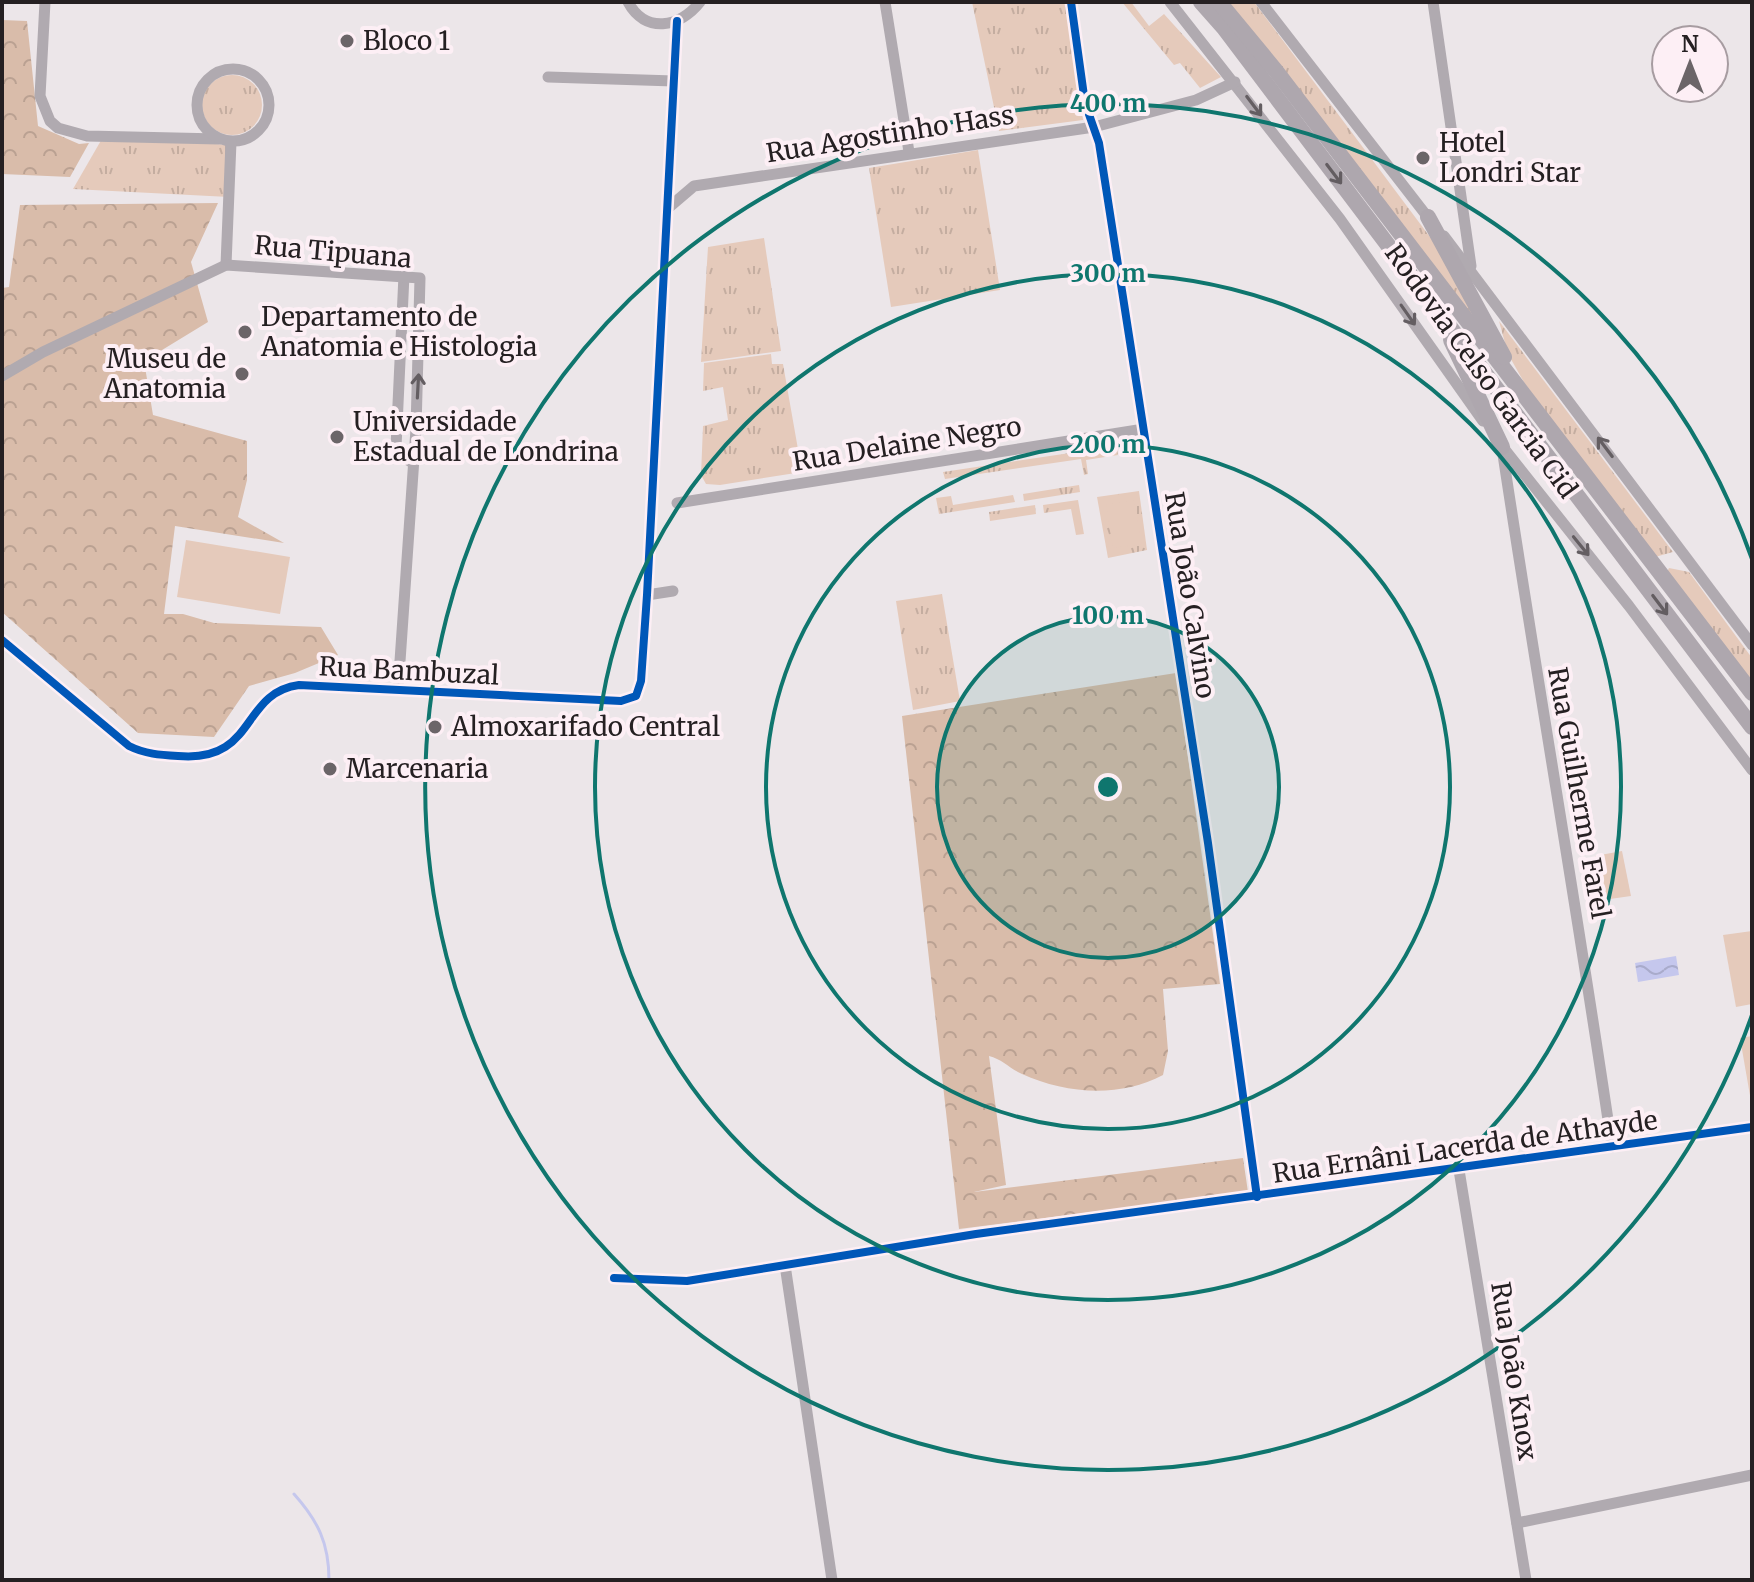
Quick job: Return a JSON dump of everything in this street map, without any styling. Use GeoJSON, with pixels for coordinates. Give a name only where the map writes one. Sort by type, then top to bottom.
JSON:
{"type":"FeatureCollection","features":[{"type":"Feature","properties":{"kind":"highway","name":"Rodovia Celso Garcia Cid"},"geometry":{"type":"LineString","coordinates":[[1198,2],[1224,28],[1752,727]]}},
{"type":"Feature","properties":{"kind":"highway","name":"Rodovia Celso Garcia Cid"},"geometry":{"type":"LineString","coordinates":[[1219,2],[1276,71],[1752,693]]}},
{"type":"Feature","properties":{"kind":"highway"},"geometry":{"type":"LineString","coordinates":[[1428,217],[1518,387]]}},
{"type":"Feature","properties":{"kind":"highway"},"geometry":{"type":"LineString","coordinates":[[1436,310],[1502,447]]}},
{"type":"Feature","properties":{"kind":"street"},"geometry":{"type":"LineString","coordinates":[[45,2],[40,96],[50,121],[58,128],[87,136],[225,141],[254,135],[268,116],[267,92],[251,74],[240,70],[216,73],[200,89],[196,101],[201,124],[225,141]]}},
{"type":"Feature","properties":{"kind":"street"},"geometry":{"type":"LineString","coordinates":[[628,2],[638,17],[647,22],[666,24],[677,21],[700,2]]}},
{"type":"Feature","properties":{"kind":"street"},"geometry":{"type":"LineString","coordinates":[[885,2],[909,152]]}},
{"type":"Feature","properties":{"kind":"street","name":"Rua João Calvino"},"geometry":{"type":"LineString","coordinates":[[1071,2],[1085,103],[1094,127],[1144,429],[1208,843],[1257,1197]]}},
{"type":"Feature","properties":{"kind":"street","name":"Rodovia Celso Garcia Cid"},"geometry":{"type":"LineString","coordinates":[[1170,2],[1340,219],[1502,447],[1629,606],[1752,770]]}},
{"type":"Feature","properties":{"kind":"street","name":"Rodovia Celso Garcia Cid"},"geometry":{"type":"LineString","coordinates":[[1261,2],[1428,217],[1471,267],[1752,645]]}},
{"type":"Feature","properties":{"kind":"street"},"geometry":{"type":"LineString","coordinates":[[1433,2],[1471,267]]}},
{"type":"Feature","properties":{"kind":"street","name":"Rua Bambuzal"},"geometry":{"type":"LineString","coordinates":[[2,640],[129,746],[151,754],[197,758],[224,751],[272,696],[289,687],[629,700],[640,691],[677,21]]}},
{"type":"Feature","properties":{"kind":"street"},"geometry":{"type":"LineString","coordinates":[[548,77],[674,81]]}},
{"type":"Feature","properties":{"kind":"street","name":"Rua Agostinho Hass"},"geometry":{"type":"LineString","coordinates":[[667,209],[694,186],[1094,127],[1196,100],[1235,82]]}},
{"type":"Feature","properties":{"kind":"street"},"geometry":{"type":"LineString","coordinates":[[225,141],[226,265]]}},
{"type":"Feature","properties":{"kind":"street","name":"Rua Tipuana"},"geometry":{"type":"LineString","coordinates":[[2,376],[43,352],[226,265],[418,276],[422,286],[398,690]]}},
{"type":"Feature","properties":{"kind":"street"},"geometry":{"type":"LineString","coordinates":[[404,275],[396,447],[401,456],[413,463]]}},
{"type":"Feature","properties":{"kind":"street","name":"Rua Delaine Negro"},"geometry":{"type":"LineString","coordinates":[[677,503],[1144,429]]}},
{"type":"Feature","properties":{"kind":"street","name":"Rua Guilherme Farel"},"geometry":{"type":"LineString","coordinates":[[1502,447],[1542,719],[1580,925],[1612,1147]]}},
{"type":"Feature","properties":{"kind":"street"},"geometry":{"type":"LineString","coordinates":[[647,595],[673,591]]}},
{"type":"Feature","properties":{"kind":"street","name":"Rua Ernâni Lacerda de Athayde"},"geometry":{"type":"LineString","coordinates":[[614,1278],[687,1281],[976,1234],[1459,1170],[1752,1127]]}},
{"type":"Feature","properties":{"kind":"street","name":"Rua João Knox"},"geometry":{"type":"LineString","coordinates":[[1459,1170],[1526,1580]]}},
{"type":"Feature","properties":{"kind":"street"},"geometry":{"type":"LineString","coordinates":[[785,1265],[832,1580]]}},
{"type":"Feature","properties":{"kind":"street"},"geometry":{"type":"LineString","coordinates":[[1517,1523],[1752,1475]]}},
{"type":"Feature","properties":{"kind":"green space"},"geometry":{"type":"Polygon","coordinates":[[[972,2],[1066,2],[1083,120],[999,131],[972,2]]]}},
{"type":"Feature","properties":{"kind":"green space"},"geometry":{"type":"Polygon","coordinates":[[[1122,2],[1131,2],[1149,26],[1164,14],[1221,77],[1200,88],[1180,63],[1174,65],[1122,2]]]}},
{"type":"Feature","properties":{"kind":"green space"},"geometry":{"type":"Polygon","coordinates":[[[1229,2],[1254,2],[1442,253],[1493,345],[1229,2]]]}},
{"type":"Feature","properties":{"kind":"green space"},"geometry":{"type":"Polygon","coordinates":[[[2,20],[27,21],[38,126],[79,144],[89,143],[70,177],[2,174],[2,20]]]}},
{"type":"Feature","properties":{"kind":"green space"},"geometry":{"type":"Polygon","coordinates":[[[232,75],[254,83],[262,105],[254,127],[232,135],[210,127],[202,105],[210,83],[232,75]]]}},
{"type":"Feature","properties":{"kind":"green space"},"geometry":{"type":"Polygon","coordinates":[[[103,137],[231,145],[229,197],[73,189],[103,137]]]}},
{"type":"Feature","properties":{"kind":"green space"},"geometry":{"type":"Polygon","coordinates":[[[978,150],[1000,290],[891,307],[869,168],[978,150]]]}},
{"type":"Feature","properties":{"kind":"green space"},"geometry":{"type":"Polygon","coordinates":[[[218,203],[191,262],[208,322],[144,361],[153,415],[247,441],[247,480],[238,517],[284,543],[175,526],[164,614],[183,614],[214,623],[321,627],[338,655],[295,673],[249,686],[214,737],[138,733],[2,612],[2,288],[9,287],[20,205],[218,203]]]}},
{"type":"Feature","properties":{"kind":"green space"},"geometry":{"type":"Polygon","coordinates":[[[764,238],[781,351],[701,362],[708,247],[764,238]]]}},
{"type":"Feature","properties":{"kind":"green space"},"geometry":{"type":"Polygon","coordinates":[[[1499,321],[1673,552],[1655,557],[1525,384],[1508,354],[1499,321]]]}},
{"type":"Feature","properties":{"kind":"green space"},"geometry":{"type":"Polygon","coordinates":[[[771,354],[772,364],[783,364],[802,472],[720,485],[706,484],[701,475],[703,426],[728,420],[723,387],[703,391],[704,363],[771,354]]]}},
{"type":"Feature","properties":{"kind":"green space"},"geometry":{"type":"Polygon","coordinates":[[[1117,446],[1118,455],[1086,460],[1088,474],[1084,475],[1081,459],[945,479],[943,472],[1117,446]]]}},
{"type":"Feature","properties":{"kind":"green space"},"geometry":{"type":"Polygon","coordinates":[[[1079,485],[1080,492],[1024,501],[1023,494],[1079,485]]]}},
{"type":"Feature","properties":{"kind":"green space"},"geometry":{"type":"Polygon","coordinates":[[[1139,491],[1147,550],[1108,558],[1097,497],[1139,491]]]}},
{"type":"Feature","properties":{"kind":"green space"},"geometry":{"type":"Polygon","coordinates":[[[1013,495],[1015,502],[939,514],[936,498],[951,496],[953,505],[1013,495]]]}},
{"type":"Feature","properties":{"kind":"green space"},"geometry":{"type":"Polygon","coordinates":[[[1078,500],[1084,534],[1076,535],[1071,509],[1044,513],[1043,505],[1078,500]]]}},
{"type":"Feature","properties":{"kind":"green space"},"geometry":{"type":"Polygon","coordinates":[[[1134,500],[1142,544],[1113,548],[1106,504],[1134,500]]]}},
{"type":"Feature","properties":{"kind":"green space"},"geometry":{"type":"Polygon","coordinates":[[[1035,505],[1036,514],[990,521],[989,512],[1035,505]]]}},
{"type":"Feature","properties":{"kind":"green space"},"geometry":{"type":"Polygon","coordinates":[[[186,540],[290,557],[280,614],[177,597],[186,540]]]}},
{"type":"Feature","properties":{"kind":"green space"},"geometry":{"type":"Polygon","coordinates":[[[1669,568],[1689,572],[1752,658],[1752,682],[1667,572],[1669,568]]]}},
{"type":"Feature","properties":{"kind":"green space"},"geometry":{"type":"Polygon","coordinates":[[[942,594],[960,701],[913,710],[896,601],[942,594]]]}},
{"type":"Feature","properties":{"kind":"green space"},"geometry":{"type":"Polygon","coordinates":[[[1176,673],[1220,984],[1163,989],[1168,1051],[1163,1075],[1146,1082],[1111,1090],[1075,1089],[1039,1081],[989,1056],[1006,1185],[974,1192],[1243,1158],[1248,1192],[959,1229],[902,716],[1176,673]]]}},
{"type":"Feature","properties":{"kind":"green space"},"geometry":{"type":"Polygon","coordinates":[[[1622,851],[1631,896],[1603,900],[1595,856],[1622,851]]]}},
{"type":"Feature","properties":{"kind":"green space"},"geometry":{"type":"Polygon","coordinates":[[[1752,931],[1752,1004],[1736,1007],[1723,935],[1752,931]]]}},
{"type":"Feature","properties":{"kind":"green space"},"geometry":{"type":"Polygon","coordinates":[[[1752,1036],[1752,1107],[1740,1038],[1752,1036]]]}},
{"type":"Feature","properties":{"kind":"water"},"geometry":{"type":"Polygon","coordinates":[[[1676,956],[1679,975],[1638,982],[1635,963],[1676,956]]]}},
{"type":"Feature","properties":{"kind":"waterway"},"geometry":{"type":"LineString","coordinates":[[294,1494],[320,1533],[327,1555],[329,1580]]}},
{"type":"Feature","properties":{"kind":"cycle path"},"geometry":{"type":"LineString","coordinates":[[1071,2],[1085,103],[1099,143],[1208,843],[1257,1197]]}},
{"type":"Feature","properties":{"kind":"cycle path"},"geometry":{"type":"LineString","coordinates":[[2,640],[129,746],[165,755],[203,755],[222,749],[235,739],[266,700],[280,691],[299,685],[621,701],[636,696],[641,681],[647,595],[677,21]]}},
{"type":"Feature","properties":{"kind":"cycle path"},"geometry":{"type":"LineString","coordinates":[[614,1278],[687,1281],[976,1234],[1752,1127]]}},
{"type":"Feature","properties":{"kind":"place","name":"Bloco 1"},"geometry":{"type":"Point","coordinates":[347,41]}},
{"type":"Feature","properties":{"kind":"place","name":"Hotel Londri Star"},"geometry":{"type":"Point","coordinates":[1423,158]}},
{"type":"Feature","properties":{"kind":"place","name":"Departamento de Anatomia e Histologia"},"geometry":{"type":"Point","coordinates":[245,332]}},
{"type":"Feature","properties":{"kind":"place","name":"Museu de Anatomia"},"geometry":{"type":"Point","coordinates":[242,374]}},
{"type":"Feature","properties":{"kind":"place","name":"Universidade Estadual de Londrina"},"geometry":{"type":"Point","coordinates":[337,437]}},
{"type":"Feature","properties":{"kind":"place","name":"Almoxarifado Central"},"geometry":{"type":"Point","coordinates":[435,727]}},
{"type":"Feature","properties":{"kind":"place","name":"Marcenaria"},"geometry":{"type":"Point","coordinates":[330,769]}}]}
